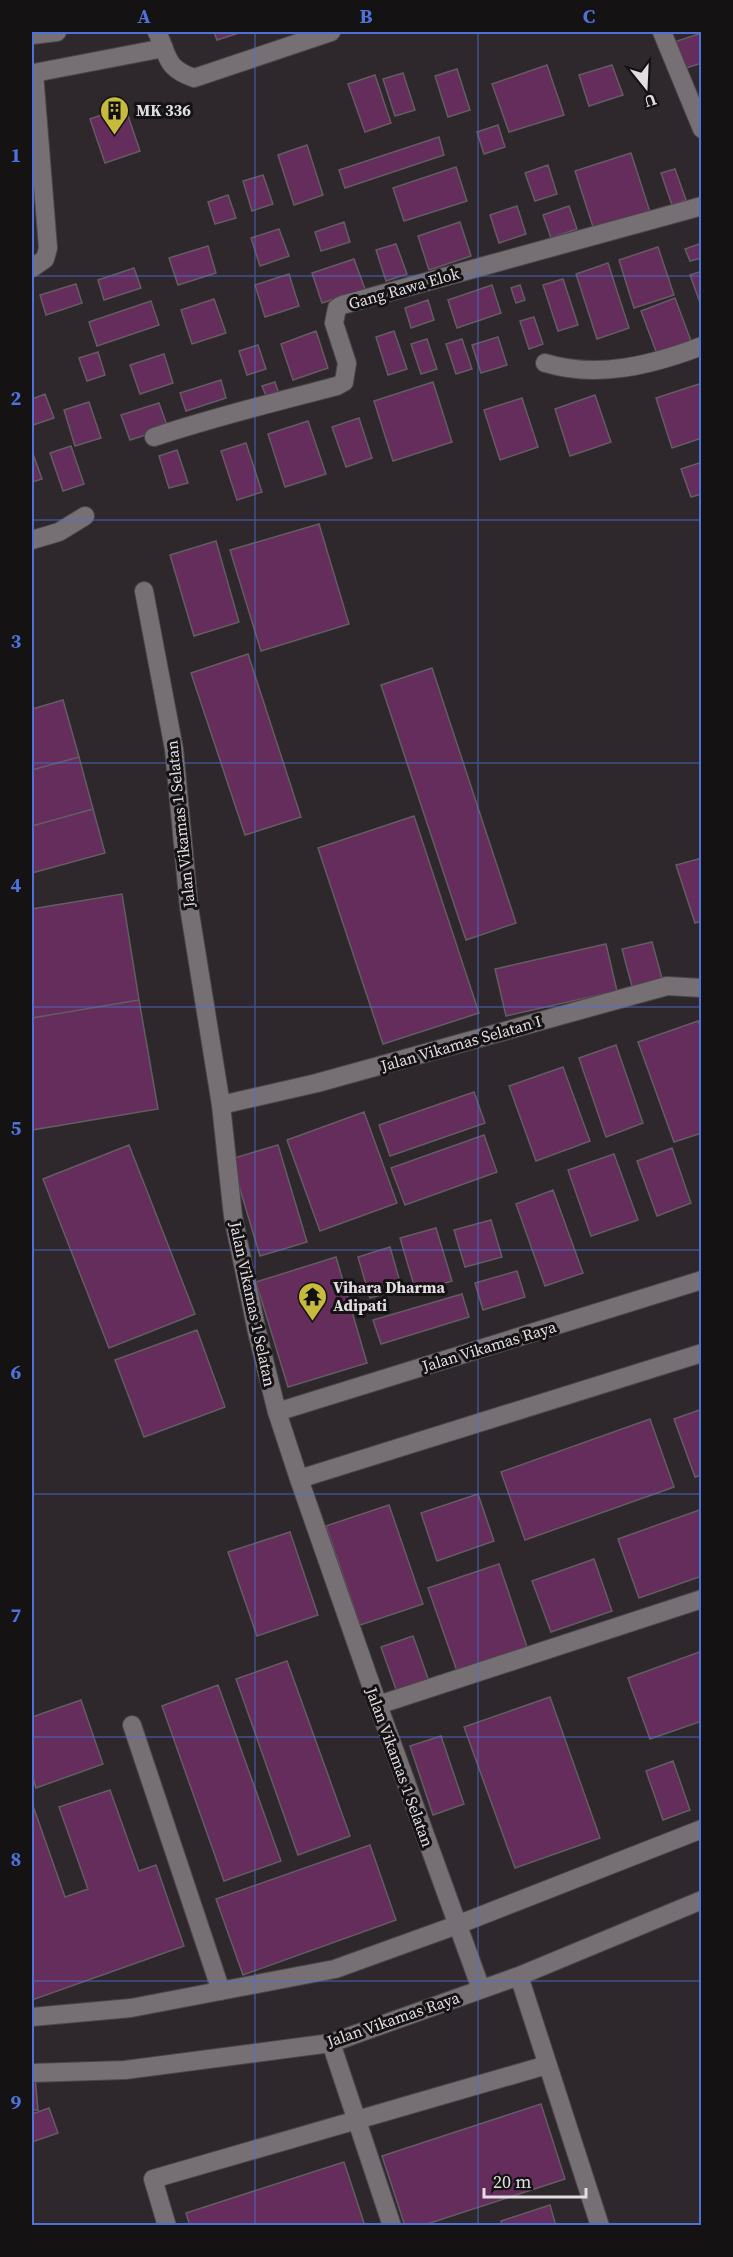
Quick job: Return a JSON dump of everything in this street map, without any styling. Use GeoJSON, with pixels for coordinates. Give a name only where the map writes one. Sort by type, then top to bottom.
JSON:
{"type":"FeatureCollection","features":[{"type":"Feature","properties":{"kind":"street"},"geometry":{"type":"LineString","coordinates":[[32,35],[57,32]]}},
{"type":"Feature","properties":{"kind":"street"},"geometry":{"type":"LineString","coordinates":[[32,268],[45,259],[48,248],[33,73],[161,40],[172,67],[194,78],[332,32]]}},
{"type":"Feature","properties":{"kind":"street"},"geometry":{"type":"LineString","coordinates":[[662,32],[702,129]]}},
{"type":"Feature","properties":{"kind":"street","name":"Gang Rawa Elok"},"geometry":{"type":"LineString","coordinates":[[154,437],[220,416],[288,400],[344,382],[347,363],[334,323],[337,308],[342,305],[702,206]]}},
{"type":"Feature","properties":{"kind":"street"},"geometry":{"type":"LineString","coordinates":[[545,363],[580,370],[606,371],[668,359],[702,346]]}},
{"type":"Feature","properties":{"kind":"street"},"geometry":{"type":"LineString","coordinates":[[32,540],[59,532],[85,516]]}},
{"type":"Feature","properties":{"kind":"street","name":"Jalan Vikamas 1 Selatan"},"geometry":{"type":"LineString","coordinates":[[144,591],[174,749],[189,907],[221,1105],[233,1216],[257,1332],[282,1430],[378,1705],[482,1989]]}},
{"type":"Feature","properties":{"kind":"street","name":"Jalan Vikamas Selatan I"},"geometry":{"type":"LineString","coordinates":[[221,1105],[317,1083],[667,986],[702,988]]}},
{"type":"Feature","properties":{"kind":"street","name":"Jalan Vikamas Raya"},"geometry":{"type":"LineString","coordinates":[[277,1412],[702,1280]]}},
{"type":"Feature","properties":{"kind":"street"},"geometry":{"type":"LineString","coordinates":[[297,1471],[702,1353]]}},
{"type":"Feature","properties":{"kind":"street"},"geometry":{"type":"LineString","coordinates":[[378,1705],[702,1599]]}},
{"type":"Feature","properties":{"kind":"street"},"geometry":{"type":"LineString","coordinates":[[132,1725],[221,1990]]}},
{"type":"Feature","properties":{"kind":"street"},"geometry":{"type":"LineString","coordinates":[[32,2017],[131,2008],[335,1969],[457,1925],[702,1829]]}},
{"type":"Feature","properties":{"kind":"street","name":"Jalan Vikamas Raya"},"geometry":{"type":"LineString","coordinates":[[32,2073],[125,2070],[331,2043],[519,1976],[702,1900]]}},
{"type":"Feature","properties":{"kind":"street"},"geometry":{"type":"LineString","coordinates":[[519,1976],[600,2226]]}},
{"type":"Feature","properties":{"kind":"street"},"geometry":{"type":"LineString","coordinates":[[331,2043],[392,2226]]}},
{"type":"Feature","properties":{"kind":"street"},"geometry":{"type":"LineString","coordinates":[[167,2226],[153,2179],[548,2065]]}},
{"type":"Feature","properties":{"kind":"building"},"geometry":{"type":"Polygon","coordinates":[[[214,32],[242,32],[217,40],[214,32]]]}},
{"type":"Feature","properties":{"kind":"building"},"geometry":{"type":"Polygon","coordinates":[[[702,33],[702,63],[680,70],[671,43],[702,33]]]}},
{"type":"Feature","properties":{"kind":"building"},"geometry":{"type":"Polygon","coordinates":[[[547,65],[564,115],[509,132],[492,84],[547,65]]]}},
{"type":"Feature","properties":{"kind":"building"},"geometry":{"type":"Polygon","coordinates":[[[612,65],[623,95],[589,106],[579,75],[612,65]]]}},
{"type":"Feature","properties":{"kind":"building"},"geometry":{"type":"Polygon","coordinates":[[[457,69],[470,110],[448,117],[435,76],[457,69]]]}},
{"type":"Feature","properties":{"kind":"building"},"geometry":{"type":"Polygon","coordinates":[[[403,73],[415,110],[395,116],[383,79],[403,73]]]}},
{"type":"Feature","properties":{"kind":"building"},"geometry":{"type":"Polygon","coordinates":[[[375,75],[391,123],[365,132],[348,84],[375,75]]]}},
{"type":"Feature","properties":{"kind":"building","name":"MK 336"},"geometry":{"type":"Polygon","coordinates":[[[125,107],[140,151],[105,163],[90,119],[125,107]]]}},
{"type":"Feature","properties":{"kind":"building"},"geometry":{"type":"Polygon","coordinates":[[[498,125],[505,147],[484,154],[477,132],[498,125]]]}},
{"type":"Feature","properties":{"kind":"building"},"geometry":{"type":"Polygon","coordinates":[[[439,137],[444,155],[345,188],[339,170],[439,137]]]}},
{"type":"Feature","properties":{"kind":"building"},"geometry":{"type":"Polygon","coordinates":[[[307,145],[323,195],[294,205],[278,155],[307,145]]]}},
{"type":"Feature","properties":{"kind":"building"},"geometry":{"type":"Polygon","coordinates":[[[631,153],[650,212],[594,230],[575,171],[631,153]]]}},
{"type":"Feature","properties":{"kind":"building"},"geometry":{"type":"Polygon","coordinates":[[[548,165],[557,194],[535,201],[525,173],[548,165]]]}},
{"type":"Feature","properties":{"kind":"building"},"geometry":{"type":"Polygon","coordinates":[[[456,167],[467,201],[404,221],[393,188],[456,167]]]}},
{"type":"Feature","properties":{"kind":"building"},"geometry":{"type":"Polygon","coordinates":[[[675,169],[686,200],[672,205],[661,173],[675,169]]]}},
{"type":"Feature","properties":{"kind":"building"},"geometry":{"type":"Polygon","coordinates":[[[263,175],[273,204],[252,211],[243,181],[263,175]]]}},
{"type":"Feature","properties":{"kind":"building"},"geometry":{"type":"Polygon","coordinates":[[[228,195],[236,218],[215,224],[208,202],[228,195]]]}},
{"type":"Feature","properties":{"kind":"building"},"geometry":{"type":"Polygon","coordinates":[[[517,206],[526,234],[499,243],[490,215],[517,206]]]}},
{"type":"Feature","properties":{"kind":"building"},"geometry":{"type":"Polygon","coordinates":[[[569,206],[577,229],[551,238],[543,215],[569,206]]]}},
{"type":"Feature","properties":{"kind":"building"},"geometry":{"type":"Polygon","coordinates":[[[344,222],[350,242],[321,251],[315,232],[344,222]]]}},
{"type":"Feature","properties":{"kind":"building"},"geometry":{"type":"Polygon","coordinates":[[[460,222],[471,256],[429,270],[418,236],[460,222]]]}},
{"type":"Feature","properties":{"kind":"building"},"geometry":{"type":"Polygon","coordinates":[[[279,229],[289,256],[260,266],[251,238],[279,229]]]}},
{"type":"Feature","properties":{"kind":"building"},"geometry":{"type":"Polygon","coordinates":[[[702,243],[702,258],[690,261],[685,249],[702,243]]]}},
{"type":"Feature","properties":{"kind":"building"},"geometry":{"type":"Polygon","coordinates":[[[396,244],[407,274],[386,281],[376,250],[396,244]]]}},
{"type":"Feature","properties":{"kind":"building"},"geometry":{"type":"Polygon","coordinates":[[[208,246],[216,273],[178,285],[169,258],[208,246]]]}},
{"type":"Feature","properties":{"kind":"building"},"geometry":{"type":"Polygon","coordinates":[[[658,247],[674,295],[634,308],[619,260],[658,247]]]}},
{"type":"Feature","properties":{"kind":"building"},"geometry":{"type":"Polygon","coordinates":[[[354,259],[365,289],[322,303],[312,273],[354,259]]]}},
{"type":"Feature","properties":{"kind":"building"},"geometry":{"type":"Polygon","coordinates":[[[608,263],[629,328],[597,339],[576,274],[608,263]]]}},
{"type":"Feature","properties":{"kind":"building"},"geometry":{"type":"Polygon","coordinates":[[[134,268],[141,288],[104,300],[98,280],[134,268]]]}},
{"type":"Feature","properties":{"kind":"building"},"geometry":{"type":"Polygon","coordinates":[[[702,271],[702,308],[690,275],[702,271]]]}},
{"type":"Feature","properties":{"kind":"building"},"geometry":{"type":"Polygon","coordinates":[[[289,274],[299,306],[265,317],[255,285],[289,274]]]}},
{"type":"Feature","properties":{"kind":"building"},"geometry":{"type":"Polygon","coordinates":[[[563,279],[578,325],[558,331],[543,285],[563,279]]]}},
{"type":"Feature","properties":{"kind":"building"},"geometry":{"type":"Polygon","coordinates":[[[76,284],[82,303],[46,315],[40,295],[76,284]]]}},
{"type":"Feature","properties":{"kind":"building"},"geometry":{"type":"Polygon","coordinates":[[[492,285],[501,313],[457,328],[448,300],[492,285]]]}},
{"type":"Feature","properties":{"kind":"building"},"geometry":{"type":"Polygon","coordinates":[[[520,285],[525,300],[516,303],[511,288],[520,285]]]}},
{"type":"Feature","properties":{"kind":"building"},"geometry":{"type":"Polygon","coordinates":[[[675,298],[691,341],[657,354],[641,311],[675,298]]]}},
{"type":"Feature","properties":{"kind":"building"},"geometry":{"type":"Polygon","coordinates":[[[214,299],[226,333],[192,344],[181,310],[214,299]]]}},
{"type":"Feature","properties":{"kind":"building"},"geometry":{"type":"Polygon","coordinates":[[[428,300],[434,320],[411,328],[405,308],[428,300]]]}},
{"type":"Feature","properties":{"kind":"building"},"geometry":{"type":"Polygon","coordinates":[[[151,301],[159,325],[97,346],[89,322],[151,301]]]}},
{"type":"Feature","properties":{"kind":"building"},"geometry":{"type":"Polygon","coordinates":[[[534,317],[543,344],[529,349],[520,321],[534,317]]]}},
{"type":"Feature","properties":{"kind":"building"},"geometry":{"type":"Polygon","coordinates":[[[316,331],[328,368],[293,380],[281,344],[316,331]]]}},
{"type":"Feature","properties":{"kind":"building"},"geometry":{"type":"Polygon","coordinates":[[[394,331],[407,369],[388,375],[376,337],[394,331]]]}},
{"type":"Feature","properties":{"kind":"building"},"geometry":{"type":"Polygon","coordinates":[[[498,337],[507,365],[481,373],[472,345],[498,337]]]}},
{"type":"Feature","properties":{"kind":"building"},"geometry":{"type":"Polygon","coordinates":[[[427,339],[437,369],[421,374],[411,344],[427,339]]]}},
{"type":"Feature","properties":{"kind":"building"},"geometry":{"type":"Polygon","coordinates":[[[462,339],[472,369],[456,374],[446,344],[462,339]]]}},
{"type":"Feature","properties":{"kind":"building"},"geometry":{"type":"Polygon","coordinates":[[[258,345],[266,369],[247,375],[239,351],[258,345]]]}},
{"type":"Feature","properties":{"kind":"building"},"geometry":{"type":"Polygon","coordinates":[[[98,352],[105,375],[87,381],[79,358],[98,352]]]}},
{"type":"Feature","properties":{"kind":"building"},"geometry":{"type":"Polygon","coordinates":[[[164,354],[173,383],[140,394],[130,365],[164,354]]]}},
{"type":"Feature","properties":{"kind":"building"},"geometry":{"type":"Polygon","coordinates":[[[221,380],[226,398],[186,411],[180,393],[221,380]]]}},
{"type":"Feature","properties":{"kind":"building"},"geometry":{"type":"Polygon","coordinates":[[[275,382],[279,394],[267,398],[262,386],[275,382]]]}},
{"type":"Feature","properties":{"kind":"building"},"geometry":{"type":"Polygon","coordinates":[[[433,382],[452,442],[393,461],[374,401],[433,382]]]}},
{"type":"Feature","properties":{"kind":"building"},"geometry":{"type":"Polygon","coordinates":[[[702,383],[702,438],[672,448],[656,398],[702,383]]]}},
{"type":"Feature","properties":{"kind":"building"},"geometry":{"type":"Polygon","coordinates":[[[45,394],[54,418],[33,425],[32,399],[45,394]]]}},
{"type":"Feature","properties":{"kind":"building"},"geometry":{"type":"Polygon","coordinates":[[[595,395],[611,442],[570,456],[555,409],[595,395]]]}},
{"type":"Feature","properties":{"kind":"building"},"geometry":{"type":"Polygon","coordinates":[[[522,398],[538,447],[500,460],[484,410],[522,398]]]}},
{"type":"Feature","properties":{"kind":"building"},"geometry":{"type":"Polygon","coordinates":[[[89,402],[101,438],[75,446],[64,410],[89,402]]]}},
{"type":"Feature","properties":{"kind":"building"},"geometry":{"type":"Polygon","coordinates":[[[159,403],[168,428],[130,440],[121,415],[159,403]]]}},
{"type":"Feature","properties":{"kind":"building"},"geometry":{"type":"Polygon","coordinates":[[[359,418],[372,458],[346,467],[332,427],[359,418]]]}},
{"type":"Feature","properties":{"kind":"building"},"geometry":{"type":"Polygon","coordinates":[[[308,421],[326,474],[285,487],[268,434],[308,421]]]}},
{"type":"Feature","properties":{"kind":"building"},"geometry":{"type":"Polygon","coordinates":[[[246,443],[262,492],[237,500],[221,451],[246,443]]]}},
{"type":"Feature","properties":{"kind":"building"},"geometry":{"type":"Polygon","coordinates":[[[71,446],[84,484],[63,491],[50,453],[71,446]]]}},
{"type":"Feature","properties":{"kind":"building"},"geometry":{"type":"Polygon","coordinates":[[[177,450],[188,483],[169,488],[159,456],[177,450]]]}},
{"type":"Feature","properties":{"kind":"building"},"geometry":{"type":"Polygon","coordinates":[[[32,451],[42,479],[32,482],[32,451]]]}},
{"type":"Feature","properties":{"kind":"building"},"geometry":{"type":"Polygon","coordinates":[[[702,462],[702,494],[691,497],[681,469],[702,462]]]}},
{"type":"Feature","properties":{"kind":"building"},"geometry":{"type":"Polygon","coordinates":[[[319,524],[349,624],[261,651],[230,550],[319,524]]]}},
{"type":"Feature","properties":{"kind":"building"},"geometry":{"type":"Polygon","coordinates":[[[216,541],[239,622],[194,636],[170,555],[216,541]]]}},
{"type":"Feature","properties":{"kind":"building"},"geometry":{"type":"Polygon","coordinates":[[[248,654],[301,817],[245,835],[191,673],[248,654]]]}},
{"type":"Feature","properties":{"kind":"building"},"geometry":{"type":"Polygon","coordinates":[[[432,668],[516,923],[466,940],[381,685],[432,668]]]}},
{"type":"Feature","properties":{"kind":"building"},"geometry":{"type":"Polygon","coordinates":[[[63,700],[79,757],[32,770],[32,709],[63,700]]]}},
{"type":"Feature","properties":{"kind":"building"},"geometry":{"type":"Polygon","coordinates":[[[79,757],[93,809],[32,826],[32,770],[79,757]]]}},
{"type":"Feature","properties":{"kind":"building"},"geometry":{"type":"Polygon","coordinates":[[[93,809],[105,853],[32,873],[32,826],[93,809]]]}},
{"type":"Feature","properties":{"kind":"building"},"geometry":{"type":"Polygon","coordinates":[[[414,816],[479,1013],[383,1044],[318,848],[414,816]]]}},
{"type":"Feature","properties":{"kind":"building"},"geometry":{"type":"Polygon","coordinates":[[[702,858],[702,921],[695,923],[676,865],[702,858]]]}},
{"type":"Feature","properties":{"kind":"building"},"geometry":{"type":"Polygon","coordinates":[[[122,894],[139,1000],[32,1018],[32,909],[122,894]]]}},
{"type":"Feature","properties":{"kind":"building"},"geometry":{"type":"Polygon","coordinates":[[[652,942],[663,982],[633,990],[622,949],[652,942]]]}},
{"type":"Feature","properties":{"kind":"building"},"geometry":{"type":"Polygon","coordinates":[[[606,944],[617,991],[506,1016],[495,969],[606,944]]]}},
{"type":"Feature","properties":{"kind":"building"},"geometry":{"type":"Polygon","coordinates":[[[139,1000],[158,1109],[32,1130],[32,1018],[139,1000]]]}},
{"type":"Feature","properties":{"kind":"building"},"geometry":{"type":"Polygon","coordinates":[[[698,1021],[702,1030],[702,1133],[674,1142],[638,1042],[698,1021]]]}},
{"type":"Feature","properties":{"kind":"building"},"geometry":{"type":"Polygon","coordinates":[[[616,1045],[643,1123],[606,1137],[579,1058],[616,1045]]]}},
{"type":"Feature","properties":{"kind":"building"},"geometry":{"type":"Polygon","coordinates":[[[563,1067],[590,1141],[536,1161],[509,1086],[563,1067]]]}},
{"type":"Feature","properties":{"kind":"building"},"geometry":{"type":"Polygon","coordinates":[[[474,1092],[485,1123],[390,1156],[379,1125],[474,1092]]]}},
{"type":"Feature","properties":{"kind":"building"},"geometry":{"type":"Polygon","coordinates":[[[364,1112],[397,1203],[320,1231],[287,1140],[364,1112]]]}},
{"type":"Feature","properties":{"kind":"building"},"geometry":{"type":"Polygon","coordinates":[[[484,1135],[497,1172],[405,1205],[391,1168],[484,1135]]]}},
{"type":"Feature","properties":{"kind":"building"},"geometry":{"type":"Polygon","coordinates":[[[129,1145],[195,1314],[109,1348],[43,1179],[129,1145]]]}},
{"type":"Feature","properties":{"kind":"building"},"geometry":{"type":"Polygon","coordinates":[[[278,1145],[307,1242],[260,1256],[231,1159],[278,1145]]]}},
{"type":"Feature","properties":{"kind":"building"},"geometry":{"type":"Polygon","coordinates":[[[672,1148],[691,1203],[657,1216],[637,1161],[672,1148]]]}},
{"type":"Feature","properties":{"kind":"building"},"geometry":{"type":"Polygon","coordinates":[[[614,1154],[638,1220],[591,1236],[568,1170],[614,1154]]]}},
{"type":"Feature","properties":{"kind":"building"},"geometry":{"type":"Polygon","coordinates":[[[553,1190],[583,1273],[545,1286],[516,1204],[553,1190]]]}},
{"type":"Feature","properties":{"kind":"building"},"geometry":{"type":"Polygon","coordinates":[[[491,1220],[502,1257],[465,1267],[454,1230],[491,1220]]]}},
{"type":"Feature","properties":{"kind":"building"},"geometry":{"type":"Polygon","coordinates":[[[436,1228],[452,1281],[416,1292],[400,1238],[436,1228]]]}},
{"type":"Feature","properties":{"kind":"building"},"geometry":{"type":"Polygon","coordinates":[[[390,1247],[402,1289],[370,1298],[358,1257],[390,1247]]]}},
{"type":"Feature","properties":{"kind":"building","name":"Vihara Dharma Adipati"},"geometry":{"type":"Polygon","coordinates":[[[336,1257],[367,1363],[288,1387],[256,1282],[336,1257]]]}},
{"type":"Feature","properties":{"kind":"building"},"geometry":{"type":"Polygon","coordinates":[[[517,1271],[525,1297],[483,1310],[475,1283],[517,1271]]]}},
{"type":"Feature","properties":{"kind":"building"},"geometry":{"type":"Polygon","coordinates":[[[462,1294],[469,1317],[381,1344],[373,1320],[462,1294]]]}},
{"type":"Feature","properties":{"kind":"building"},"geometry":{"type":"Polygon","coordinates":[[[197,1330],[225,1407],[144,1437],[115,1360],[197,1330]]]}},
{"type":"Feature","properties":{"kind":"building"},"geometry":{"type":"Polygon","coordinates":[[[702,1409],[702,1475],[695,1477],[674,1419],[702,1409]]]}},
{"type":"Feature","properties":{"kind":"building"},"geometry":{"type":"Polygon","coordinates":[[[650,1419],[674,1487],[525,1540],[501,1472],[650,1419]]]}},
{"type":"Feature","properties":{"kind":"building"},"geometry":{"type":"Polygon","coordinates":[[[478,1494],[494,1541],[437,1561],[421,1513],[478,1494]]]}},
{"type":"Feature","properties":{"kind":"building"},"geometry":{"type":"Polygon","coordinates":[[[389,1505],[423,1604],[360,1625],[326,1526],[389,1505]]]}},
{"type":"Feature","properties":{"kind":"building"},"geometry":{"type":"Polygon","coordinates":[[[702,1509],[702,1576],[639,1598],[618,1539],[702,1509]]]}},
{"type":"Feature","properties":{"kind":"building"},"geometry":{"type":"Polygon","coordinates":[[[290,1532],[318,1615],[257,1636],[228,1552],[290,1532]]]}},
{"type":"Feature","properties":{"kind":"building"},"geometry":{"type":"Polygon","coordinates":[[[594,1559],[612,1611],[551,1632],[532,1581],[594,1559]]]}},
{"type":"Feature","properties":{"kind":"building"},"geometry":{"type":"Polygon","coordinates":[[[499,1564],[528,1650],[458,1674],[428,1588],[499,1564]]]}},
{"type":"Feature","properties":{"kind":"building"},"geometry":{"type":"Polygon","coordinates":[[[413,1636],[430,1684],[398,1695],[381,1647],[413,1636]]]}},
{"type":"Feature","properties":{"kind":"building"},"geometry":{"type":"Polygon","coordinates":[[[702,1651],[702,1721],[650,1739],[628,1678],[702,1651]]]}},
{"type":"Feature","properties":{"kind":"building"},"geometry":{"type":"Polygon","coordinates":[[[287,1661],[350,1836],[298,1855],[236,1679],[287,1661]]]}},
{"type":"Feature","properties":{"kind":"building"},"geometry":{"type":"Polygon","coordinates":[[[218,1685],[281,1861],[224,1881],[162,1706],[218,1685]]]}},
{"type":"Feature","properties":{"kind":"building"},"geometry":{"type":"Polygon","coordinates":[[[550,1697],[600,1838],[515,1868],[464,1727],[550,1697]]]}},
{"type":"Feature","properties":{"kind":"building"},"geometry":{"type":"Polygon","coordinates":[[[81,1700],[103,1764],[36,1788],[32,1775],[32,1717],[81,1700]]]}},
{"type":"Feature","properties":{"kind":"building"},"geometry":{"type":"Polygon","coordinates":[[[441,1736],[464,1804],[433,1815],[410,1746],[441,1736]]]}},
{"type":"Feature","properties":{"kind":"building"},"geometry":{"type":"Polygon","coordinates":[[[673,1761],[690,1810],[663,1820],[646,1771],[673,1761]]]}},
{"type":"Feature","properties":{"kind":"building"},"geometry":{"type":"Polygon","coordinates":[[[110,1790],[139,1871],[156,1865],[184,1946],[32,2000],[32,1803],[65,1897],[88,1889],[59,1807],[110,1790]]]}},
{"type":"Feature","properties":{"kind":"building"},"geometry":{"type":"Polygon","coordinates":[[[370,1845],[396,1920],[243,1975],[216,1899],[370,1845]]]}},
{"type":"Feature","properties":{"kind":"building"},"geometry":{"type":"Polygon","coordinates":[[[32,2077],[35,2077],[38,2110],[32,2110],[32,2077]]]}},
{"type":"Feature","properties":{"kind":"building"},"geometry":{"type":"Polygon","coordinates":[[[541,2104],[565,2179],[421,2226],[405,2226],[382,2156],[541,2104]]]}},
{"type":"Feature","properties":{"kind":"building"},"geometry":{"type":"Polygon","coordinates":[[[49,2108],[58,2133],[32,2142],[32,2114],[49,2108]]]}},
{"type":"Feature","properties":{"kind":"building"},"geometry":{"type":"Polygon","coordinates":[[[344,2162],[365,2226],[190,2226],[186,2213],[344,2162]]]}},
{"type":"Feature","properties":{"kind":"building"},"geometry":{"type":"Polygon","coordinates":[[[550,2205],[556,2226],[502,2226],[501,2221],[550,2205]]]}},
{"type":"Feature","properties":{"kind":"place","name":"MK 336"},"geometry":{"type":"Point","coordinates":[115,136]}},
{"type":"Feature","properties":{"kind":"place","name":"Vihara Dharma Adipati"},"geometry":{"type":"Point","coordinates":[312,1322]}}]}
